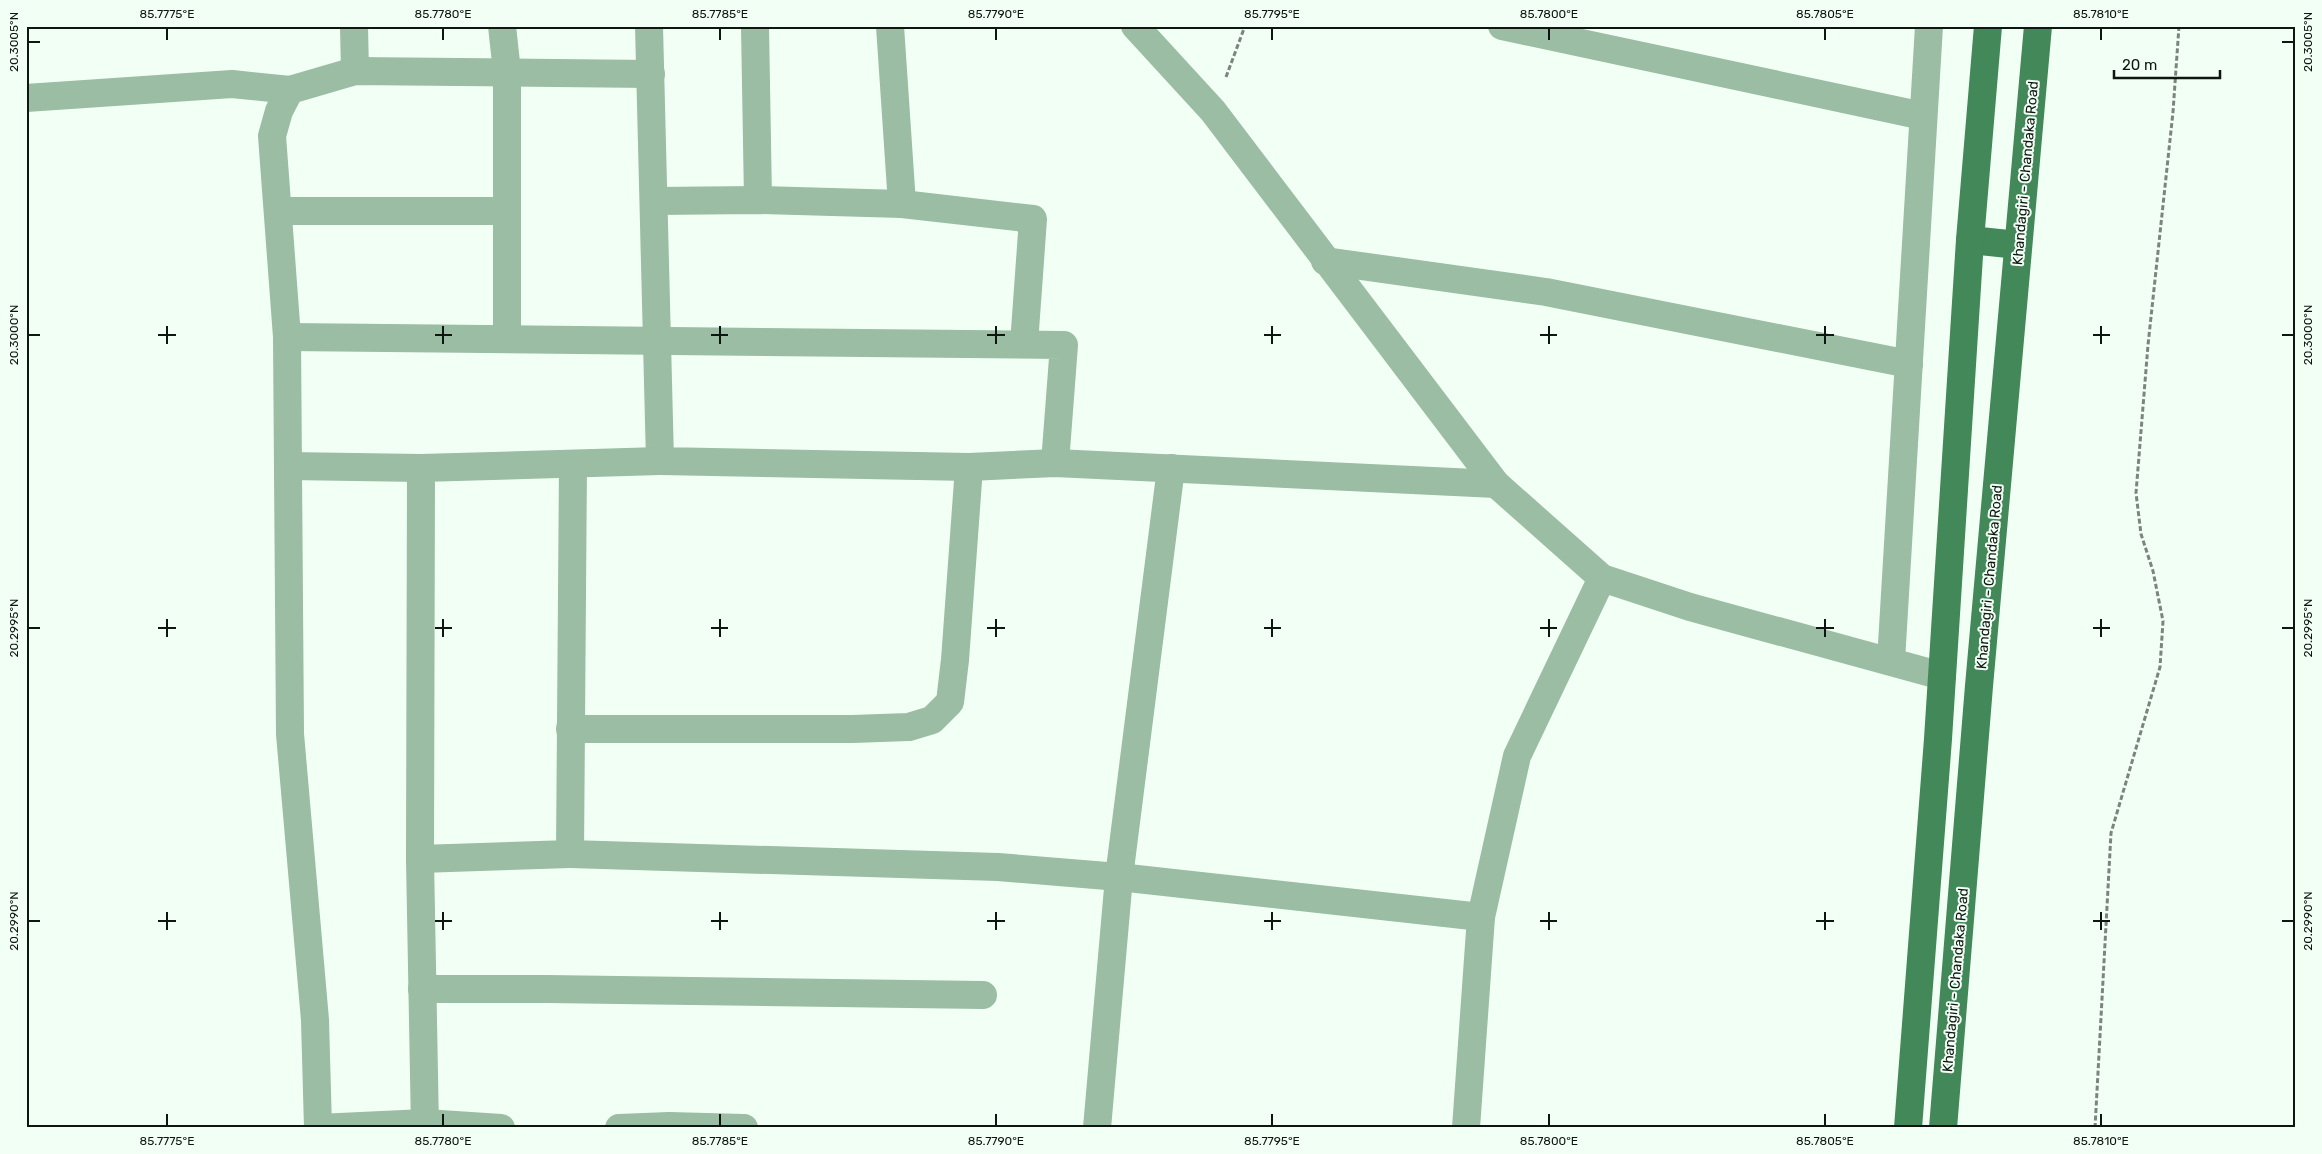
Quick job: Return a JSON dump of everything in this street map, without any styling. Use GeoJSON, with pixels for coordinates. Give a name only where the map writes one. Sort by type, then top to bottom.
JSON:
{"type":"FeatureCollection","features":[{"type":"Feature","properties":{"kind":"main road"},"geometry":{"type":"LineString","coordinates":[[1908,1128],[1942,676],[1970,240],[1988,26]]}},
{"type":"Feature","properties":{"kind":"main road","name":"Khandagiri - Chandaka Road"},"geometry":{"type":"LineString","coordinates":[[1943,1128],[1978,696],[2038,26]]}},
{"type":"Feature","properties":{"kind":"main road"},"geometry":{"type":"LineString","coordinates":[[1970,240],[2018,245]]}},
{"type":"Feature","properties":{"kind":"street"},"geometry":{"type":"LineString","coordinates":[[354,26],[355,71]]}},
{"type":"Feature","properties":{"kind":"street"},"geometry":{"type":"LineString","coordinates":[[502,26],[507,72],[507,338]]}},
{"type":"Feature","properties":{"kind":"street"},"geometry":{"type":"LineString","coordinates":[[649,26],[660,461]]}},
{"type":"Feature","properties":{"kind":"street"},"geometry":{"type":"LineString","coordinates":[[755,26],[758,200]]}},
{"type":"Feature","properties":{"kind":"street"},"geometry":{"type":"LineString","coordinates":[[890,26],[902,204]]}},
{"type":"Feature","properties":{"kind":"street"},"geometry":{"type":"LineString","coordinates":[[1136,26],[1213,111],[1496,484],[1602,578],[1690,607],[1942,676]]}},
{"type":"Feature","properties":{"kind":"street"},"geometry":{"type":"LineString","coordinates":[[1502,26],[1923,116]]}},
{"type":"Feature","properties":{"kind":"street"},"geometry":{"type":"LineString","coordinates":[[1891,661],[1929,26]]}},
{"type":"Feature","properties":{"kind":"street"},"geometry":{"type":"LineString","coordinates":[[26,98],[232,84],[290,90],[355,71],[650,74]]}},
{"type":"Feature","properties":{"kind":"street"},"geometry":{"type":"LineString","coordinates":[[290,90],[279,111],[272,136],[287,337],[290,734],[315,1020],[318,1128],[425,1126],[501,1128]]}},
{"type":"Feature","properties":{"kind":"street"},"geometry":{"type":"LineString","coordinates":[[654,201],[758,200],[902,204],[1033,219],[1024,344]]}},
{"type":"Feature","properties":{"kind":"street"},"geometry":{"type":"LineString","coordinates":[[278,211],[507,211]]}},
{"type":"Feature","properties":{"kind":"street"},"geometry":{"type":"LineString","coordinates":[[1325,260],[1546,292],[1908,364]]}},
{"type":"Feature","properties":{"kind":"street"},"geometry":{"type":"LineString","coordinates":[[287,337],[658,339],[1064,345],[1055,463]]}},
{"type":"Feature","properties":{"kind":"street"},"geometry":{"type":"LineString","coordinates":[[288,466],[421,468],[660,461],[970,467],[1055,463],[1496,484]]}},
{"type":"Feature","properties":{"kind":"street"},"geometry":{"type":"LineString","coordinates":[[570,854],[573,464]]}},
{"type":"Feature","properties":{"kind":"street"},"geometry":{"type":"LineString","coordinates":[[570,729],[852,729],[909,727],[932,720],[950,702],[970,467]]}},
{"type":"Feature","properties":{"kind":"street"},"geometry":{"type":"LineString","coordinates":[[421,468],[420,859],[425,1126]]}},
{"type":"Feature","properties":{"kind":"street"},"geometry":{"type":"LineString","coordinates":[[1097,1128],[1119,877],[1171,468]]}},
{"type":"Feature","properties":{"kind":"street"},"geometry":{"type":"LineString","coordinates":[[1466,1128],[1481,917],[1517,756],[1602,578]]}},
{"type":"Feature","properties":{"kind":"street"},"geometry":{"type":"LineString","coordinates":[[420,859],[570,854],[998,867],[1119,877],[1481,917]]}},
{"type":"Feature","properties":{"kind":"street"},"geometry":{"type":"LineString","coordinates":[[422,989],[983,995]]}},
{"type":"Feature","properties":{"kind":"street"},"geometry":{"type":"LineString","coordinates":[[619,1128],[744,1128]]}},
{"type":"Feature","properties":{"kind":"path"},"geometry":{"type":"LineString","coordinates":[[1213,111],[1245,26]]}},
{"type":"Feature","properties":{"kind":"path"},"geometry":{"type":"LineString","coordinates":[[2095,1128],[2111,834],[2160,667],[2163,621],[2153,571],[2141,534],[2136,492],[2148,346],[2173,112],[2179,26]]}}]}
